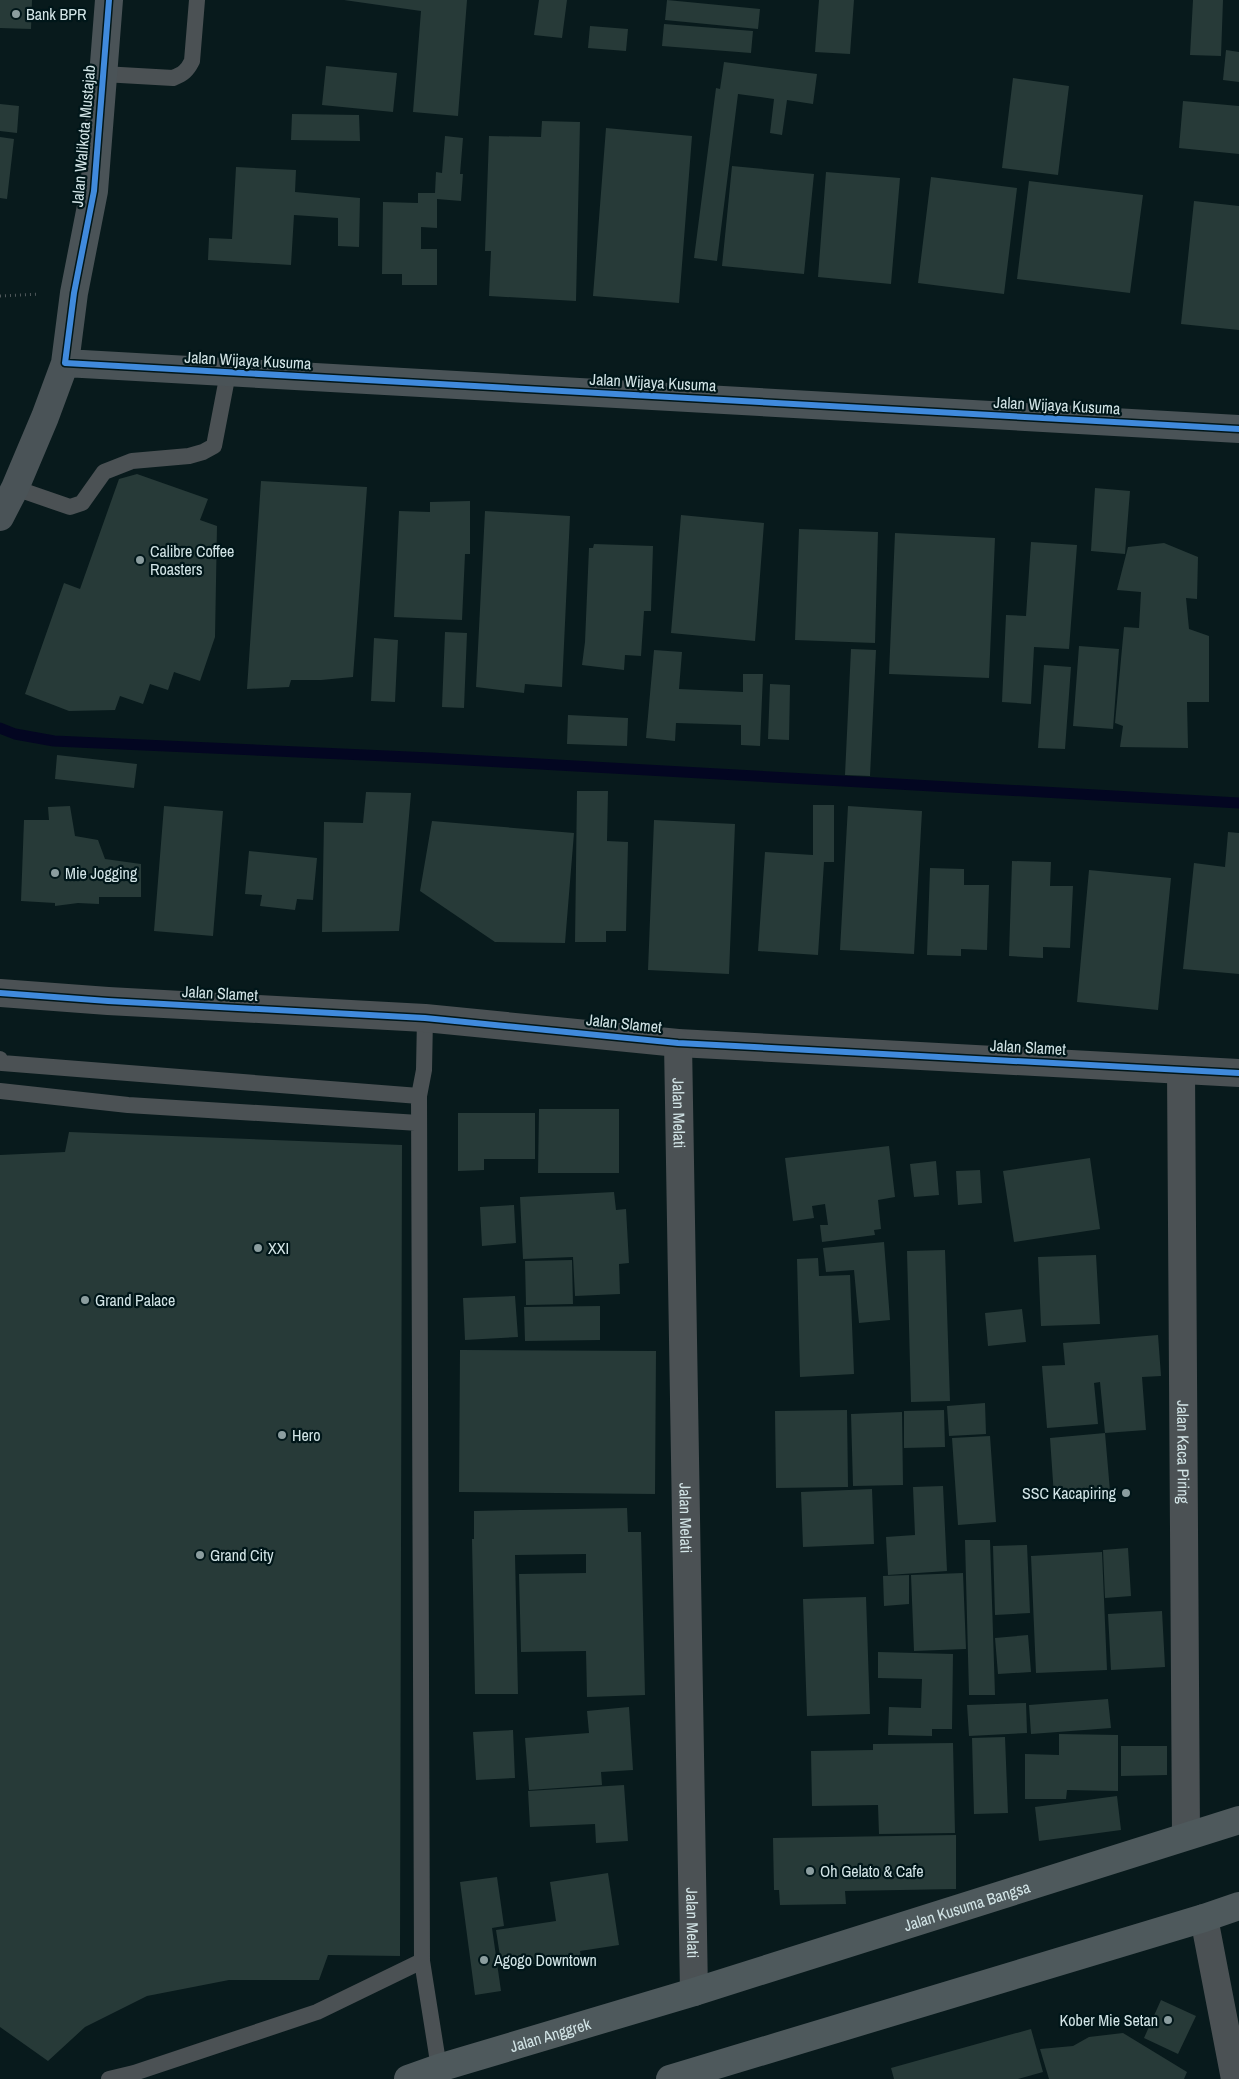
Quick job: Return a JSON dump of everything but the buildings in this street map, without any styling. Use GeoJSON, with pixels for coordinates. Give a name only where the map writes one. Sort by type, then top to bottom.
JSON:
{"type":"FeatureCollection","features":[{"type":"Feature","properties":{"kind":"highway","name":"Jalan Kusuma Bangsa"},"geometry":{"type":"LineString","coordinates":[[694,1992],[1239,1820]]}},
{"type":"Feature","properties":{"kind":"highway"},"geometry":{"type":"LineString","coordinates":[[682,2075],[1239,1906]]}},
{"type":"Feature","properties":{"kind":"highway","name":"Jalan Anggrek"},"geometry":{"type":"LineString","coordinates":[[408,2079],[439,2068],[694,1992]]}},
{"type":"Feature","properties":{"kind":"street","name":"Jalan Walikota Mustajab"},"geometry":{"type":"LineString","coordinates":[[0,517],[15,488],[45,418],[65,363],[74,293],[94,191],[109,0]]}},
{"type":"Feature","properties":{"kind":"street","name":"Jalan Wijaya Kusuma"},"geometry":{"type":"LineString","coordinates":[[65,363],[1239,429]]}},
{"type":"Feature","properties":{"kind":"street","name":"Jalan Slamet"},"geometry":{"type":"LineString","coordinates":[[3,992],[118,1002],[425,1018],[678,1042],[1239,1073]]}},
{"type":"Feature","properties":{"kind":"street","name":"Jalan Melati"},"geometry":{"type":"LineString","coordinates":[[678,1042],[694,1992]]}},
{"type":"Feature","properties":{"kind":"street","name":"Jalan Kaca Piring"},"geometry":{"type":"LineString","coordinates":[[1181,1070],[1186,1836]]}},
{"type":"Feature","properties":{"kind":"street"},"geometry":{"type":"LineString","coordinates":[[1204,1918],[1235,2079]]}},
{"type":"Feature","properties":{"kind":"lane"},"geometry":{"type":"LineString","coordinates":[[103,74],[173,78],[182,74],[188,69],[192,61],[197,0]]}},
{"type":"Feature","properties":{"kind":"lane"},"geometry":{"type":"LineString","coordinates":[[15,488],[70,507],[82,503],[104,472],[132,461],[189,456],[203,452],[214,446],[228,373]]}},
{"type":"Feature","properties":{"kind":"lane"},"geometry":{"type":"LineString","coordinates":[[425,1018],[424,1070],[419,1096],[422,1961],[439,2068]]}},
{"type":"Feature","properties":{"kind":"lane"},"geometry":{"type":"LineString","coordinates":[[0,1058],[2,1063],[419,1096]]}},
{"type":"Feature","properties":{"kind":"lane"},"geometry":{"type":"LineString","coordinates":[[0,1091],[128,1104],[419,1122]]}},
{"type":"Feature","properties":{"kind":"lane"},"geometry":{"type":"LineString","coordinates":[[108,2079],[134,2073],[317,2012],[422,1961]]}},
{"type":"Feature","properties":{"kind":"path"},"geometry":{"type":"LineString","coordinates":[[0,296],[74,293]]}},
{"type":"Feature","properties":{"kind":"waterway"},"geometry":{"type":"LineString","coordinates":[[0,728],[15,734],[54,741],[431,758],[1239,803]]}},
{"type":"Feature","properties":{"kind":"cycle path"},"geometry":{"type":"LineString","coordinates":[[109,0],[94,191],[74,293],[65,363],[1239,429]]}},
{"type":"Feature","properties":{"kind":"cycle path"},"geometry":{"type":"LineString","coordinates":[[0,993],[108,1001],[425,1018],[678,1043],[1239,1073]]}},
{"type":"Feature","properties":{"kind":"place","name":"Bank BPR"},"geometry":{"type":"Point","coordinates":[16,14]}},
{"type":"Feature","properties":{"kind":"place","name":"Calibre Coffee Roasters"},"geometry":{"type":"Point","coordinates":[140,560]}},
{"type":"Feature","properties":{"kind":"place","name":"Mie Jogging"},"geometry":{"type":"Point","coordinates":[55,873]}},
{"type":"Feature","properties":{"kind":"place","name":"XXI"},"geometry":{"type":"Point","coordinates":[258,1248]}},
{"type":"Feature","properties":{"kind":"place","name":"Grand Palace"},"geometry":{"type":"Point","coordinates":[85,1300]}},
{"type":"Feature","properties":{"kind":"place","name":"Hero"},"geometry":{"type":"Point","coordinates":[282,1435]}},
{"type":"Feature","properties":{"kind":"place","name":"SSC Kacapiring"},"geometry":{"type":"Point","coordinates":[1126,1493]}},
{"type":"Feature","properties":{"kind":"place","name":"Grand City"},"geometry":{"type":"Point","coordinates":[200,1555]}},
{"type":"Feature","properties":{"kind":"place","name":"Oh Gelato & Cafe"},"geometry":{"type":"Point","coordinates":[810,1871]}},
{"type":"Feature","properties":{"kind":"place","name":"Agogo Downtown"},"geometry":{"type":"Point","coordinates":[484,1960]}},
{"type":"Feature","properties":{"kind":"place","name":"Kober Mie Setan"},"geometry":{"type":"Point","coordinates":[1168,2020]}}]}
